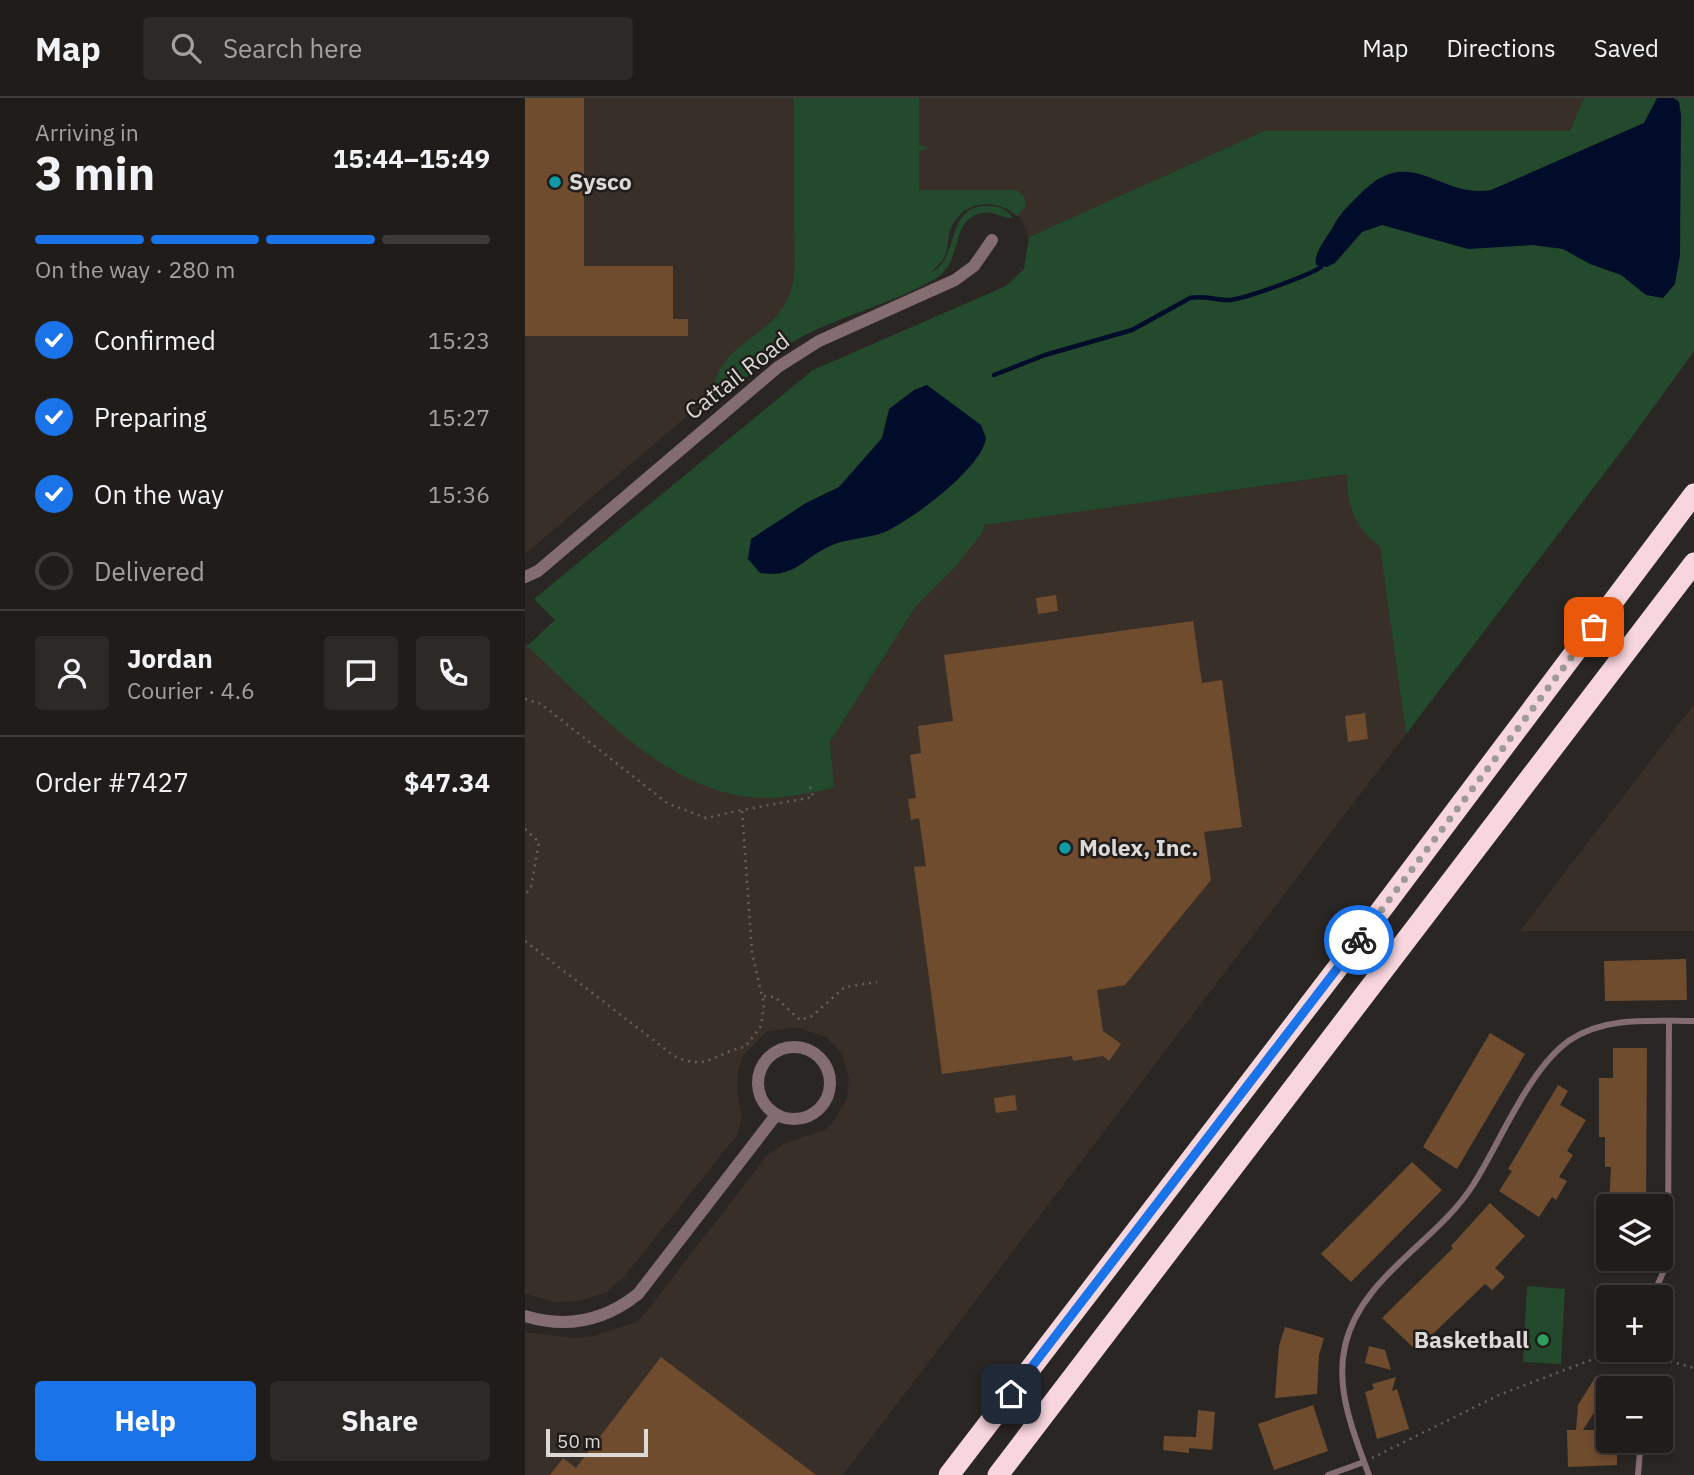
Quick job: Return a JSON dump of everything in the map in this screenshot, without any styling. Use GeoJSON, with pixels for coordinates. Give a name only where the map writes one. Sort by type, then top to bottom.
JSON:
{"type":"FeatureCollection","features":[{"type":"Feature","properties":{"kind":"highway"},"geometry":{"type":"LineString","coordinates":[[949,1475],[1339,967],[1694,494]]}},
{"type":"Feature","properties":{"kind":"highway"},"geometry":{"type":"LineString","coordinates":[[998,1475],[1694,563]]}},
{"type":"Feature","properties":{"kind":"street","name":"Cattail Road"},"geometry":{"type":"LineString","coordinates":[[525,577],[538,571],[778,366],[819,341],[955,280],[979,260],[992,240]]}},
{"type":"Feature","properties":{"kind":"street"},"geometry":{"type":"LineString","coordinates":[[800,1047],[812,1052],[821,1059],[831,1080],[825,1103],[807,1118],[796,1120],[776,1115],[760,1096],[760,1071],[775,1052],[800,1047]]}},
{"type":"Feature","properties":{"kind":"street"},"geometry":{"type":"LineString","coordinates":[[525,1316],[552,1322],[584,1321],[621,1307],[638,1294],[776,1115]]}},
{"type":"Feature","properties":{"kind":"lane"},"geometry":{"type":"LineString","coordinates":[[1658,1285],[1665,1268],[1668,1251],[1669,1021]]}},
{"type":"Feature","properties":{"kind":"lane"},"geometry":{"type":"LineString","coordinates":[[1369,1475],[1342,1382],[1349,1331],[1363,1305],[1462,1200],[1540,1070],[1559,1048],[1586,1030],[1603,1025],[1694,1021]]}},
{"type":"Feature","properties":{"kind":"lane"},"geometry":{"type":"LineString","coordinates":[[1638,1475],[1640,1453]]}},
{"type":"Feature","properties":{"kind":"lane"},"geometry":{"type":"LineString","coordinates":[[1328,1475],[1364,1462]]}},
{"type":"Feature","properties":{"kind":"path"},"geometry":{"type":"LineString","coordinates":[[525,699],[541,704],[667,803],[706,818],[813,797],[809,783]]}},
{"type":"Feature","properties":{"kind":"path"},"geometry":{"type":"LineString","coordinates":[[525,941],[684,1061],[712,1061],[733,1049],[745,1047],[761,1026],[764,996],[752,953],[742,810]]}},
{"type":"Feature","properties":{"kind":"path"},"geometry":{"type":"LineString","coordinates":[[525,829],[539,842],[531,887],[525,895]]}},
{"type":"Feature","properties":{"kind":"path"},"geometry":{"type":"LineString","coordinates":[[764,996],[775,997],[800,1020],[812,1016],[845,987],[877,982]]}},
{"type":"Feature","properties":{"kind":"path"},"geometry":{"type":"LineString","coordinates":[[1364,1462],[1499,1395],[1612,1352],[1644,1354],[1694,1368]]}},
{"type":"Feature","properties":{"kind":"shaded area"},"geometry":{"type":"Polygon","coordinates":[[[525,98],[1584,98],[1570,131],[1264,131],[1029,237],[1020,218],[1007,207],[991,203],[972,205],[765,350],[525,554],[525,98]]]}},
{"type":"Feature","properties":{"kind":"shaded area"},"geometry":{"type":"Polygon","coordinates":[[[1370,471],[1406,734],[843,1475],[525,1475],[525,1332],[574,1338],[593,1336],[639,1321],[766,1157],[783,1144],[824,1130],[833,1123],[847,1098],[849,1078],[841,1052],[826,1037],[796,1027],[766,1032],[743,1056],[738,1071],[737,1091],[742,1117],[737,1135],[623,1278],[605,1293],[579,1301],[554,1302],[525,1294],[525,643],[634,742],[671,770],[762,798],[833,788],[830,742],[966,527],[1370,471]]]}},
{"type":"Feature","properties":{"kind":"shaded area"},"geometry":{"type":"Polygon","coordinates":[[[1694,704],[1694,931],[1520,931],[1694,704]]]}},
{"type":"Feature","properties":{"kind":"green space"},"geometry":{"type":"Polygon","coordinates":[[[794,98],[919,98],[919,145],[929,148],[919,151],[919,190],[1016,190],[1024,196],[1026,206],[1017,216],[1000,206],[990,205],[972,207],[963,212],[951,228],[945,256],[932,272],[941,265],[947,255],[965,213],[975,208],[993,206],[1006,211],[1013,218],[986,213],[972,217],[965,223],[950,262],[935,279],[798,339],[762,364],[717,403],[714,400],[716,380],[723,365],[733,352],[774,319],[785,305],[794,280],[794,98]]]}},
{"type":"Feature","properties":{"kind":"green space"},"geometry":{"type":"Polygon","coordinates":[[[1584,98],[1694,98],[1694,351],[1632,437],[1406,734],[1380,546],[1358,523],[1350,505],[1347,474],[984,525],[982,533],[955,567],[916,606],[830,742],[834,788],[760,798],[725,792],[692,780],[661,763],[632,742],[527,646],[555,620],[534,599],[813,370],[1006,286],[1024,269],[1029,237],[1264,131],[1570,131],[1584,98]]]}},
{"type":"Feature","properties":{"kind":"green space","name":"Basketball"},"geometry":{"type":"Polygon","coordinates":[[[1527,1286],[1565,1289],[1561,1364],[1523,1362],[1527,1286]]]}},
{"type":"Feature","properties":{"kind":"water"},"geometry":{"type":"Polygon","coordinates":[[[1657,98],[1674,98],[1679,102],[1681,115],[1680,255],[1675,284],[1663,298],[1646,295],[1621,275],[1590,264],[1563,249],[1532,245],[1468,249],[1382,225],[1362,232],[1335,263],[1327,267],[1316,265],[1318,251],[1339,217],[1378,179],[1395,173],[1410,172],[1472,191],[1491,190],[1644,123],[1657,98]]]}},
{"type":"Feature","properties":{"kind":"water"},"geometry":{"type":"Polygon","coordinates":[[[927,385],[981,425],[986,438],[973,463],[945,491],[897,526],[885,532],[835,544],[782,573],[760,573],[748,559],[751,539],[806,503],[839,487],[882,438],[889,409],[914,390],[927,385]]]}},
{"type":"Feature","properties":{"kind":"building","name":"Sysco"},"geometry":{"type":"Polygon","coordinates":[[[525,98],[584,98],[584,266],[673,266],[673,319],[688,319],[688,336],[525,336],[525,98]]]}},
{"type":"Feature","properties":{"kind":"building"},"geometry":{"type":"Polygon","coordinates":[[[1056,595],[1058,611],[1038,614],[1036,598],[1056,595]]]}},
{"type":"Feature","properties":{"kind":"building","name":"Molex, Inc."},"geometry":{"type":"Polygon","coordinates":[[[1193,621],[1202,683],[1222,680],[1242,827],[1204,832],[1211,880],[1125,985],[1097,990],[1103,1031],[1121,1044],[1109,1061],[1103,1056],[1073,1061],[1072,1056],[942,1074],[914,867],[926,866],[919,818],[911,820],[908,799],[916,798],[910,755],[921,753],[918,726],[953,721],[944,655],[1193,621]]]}},
{"type":"Feature","properties":{"kind":"building"},"geometry":{"type":"Polygon","coordinates":[[[1365,713],[1368,739],[1348,742],[1345,716],[1365,713]]]}},
{"type":"Feature","properties":{"kind":"building"},"geometry":{"type":"Polygon","coordinates":[[[1686,959],[1687,1000],[1605,1001],[1604,961],[1686,959]]]}},
{"type":"Feature","properties":{"kind":"building"},"geometry":{"type":"Polygon","coordinates":[[[1490,1033],[1525,1054],[1457,1169],[1423,1147],[1490,1033]]]}},
{"type":"Feature","properties":{"kind":"building"},"geometry":{"type":"Polygon","coordinates":[[[1613,1048],[1647,1048],[1646,1194],[1610,1194],[1611,1167],[1605,1167],[1605,1137],[1599,1137],[1599,1078],[1613,1078],[1613,1048]]]}},
{"type":"Feature","properties":{"kind":"building"},"geometry":{"type":"Polygon","coordinates":[[[1558,1085],[1568,1091],[1560,1105],[1586,1120],[1567,1151],[1573,1155],[1559,1177],[1567,1181],[1556,1200],[1552,1197],[1539,1217],[1499,1191],[1512,1171],[1508,1169],[1558,1085]]]}},
{"type":"Feature","properties":{"kind":"building"},"geometry":{"type":"Polygon","coordinates":[[[1015,1095],[1017,1110],[996,1113],[994,1098],[1015,1095]]]}},
{"type":"Feature","properties":{"kind":"building"},"geometry":{"type":"Polygon","coordinates":[[[1412,1162],[1442,1190],[1351,1282],[1321,1254],[1412,1162]]]}},
{"type":"Feature","properties":{"kind":"building"},"geometry":{"type":"Polygon","coordinates":[[[1490,1203],[1525,1236],[1495,1268],[1505,1277],[1492,1290],[1485,1284],[1416,1350],[1382,1318],[1453,1248],[1451,1246],[1490,1203]]]}},
{"type":"Feature","properties":{"kind":"building"},"geometry":{"type":"Polygon","coordinates":[[[1285,1327],[1324,1338],[1319,1355],[1317,1394],[1275,1398],[1279,1346],[1285,1327]]]}},
{"type":"Feature","properties":{"kind":"building"},"geometry":{"type":"Polygon","coordinates":[[[1369,1346],[1385,1350],[1391,1370],[1365,1363],[1369,1346]]]}},
{"type":"Feature","properties":{"kind":"building"},"geometry":{"type":"Polygon","coordinates":[[[661,1357],[816,1475],[550,1475],[563,1458],[576,1468],[661,1357]]]}},
{"type":"Feature","properties":{"kind":"building"},"geometry":{"type":"Polygon","coordinates":[[[1596,1376],[1596,1410],[1583,1430],[1596,1430],[1596,1453],[1617,1455],[1617,1465],[1568,1467],[1567,1430],[1576,1430],[1578,1405],[1596,1376]]]}},
{"type":"Feature","properties":{"kind":"building"},"geometry":{"type":"Polygon","coordinates":[[[1396,1377],[1392,1391],[1397,1389],[1409,1429],[1377,1439],[1365,1392],[1374,1389],[1372,1384],[1396,1377]]]}},
{"type":"Feature","properties":{"kind":"building"},"geometry":{"type":"Polygon","coordinates":[[[1313,1405],[1328,1451],[1274,1470],[1258,1424],[1313,1405]]]}},
{"type":"Feature","properties":{"kind":"building"},"geometry":{"type":"Polygon","coordinates":[[[1198,1410],[1215,1412],[1212,1450],[1189,1448],[1189,1453],[1163,1450],[1164,1436],[1196,1437],[1198,1410]]]}},
{"type":"Feature","properties":{"kind":"waterway"},"geometry":{"type":"LineString","coordinates":[[994,375],[1045,355],[1132,330],[1190,298],[1236,299],[1304,276],[1321,267]]}},
{"type":"Feature","properties":{"kind":"way so far"},"geometry":{"type":"LineString","coordinates":[[1359,940],[1594,627]]}},
{"type":"Feature","properties":{"kind":"place","name":"Sysco"},"geometry":{"type":"Point","coordinates":[555,182]}},
{"type":"Feature","properties":{"kind":"place","name":"Molex, Inc."},"geometry":{"type":"Point","coordinates":[1065,848]}},
{"type":"Feature","properties":{"kind":"place","name":"Basketball"},"geometry":{"type":"Point","coordinates":[1543,1340]}},
{"type":"Feature","properties":{"kind":"route"},"geometry":{"type":"LineString","coordinates":[[1011,1394],[1359,940]]}}]}
